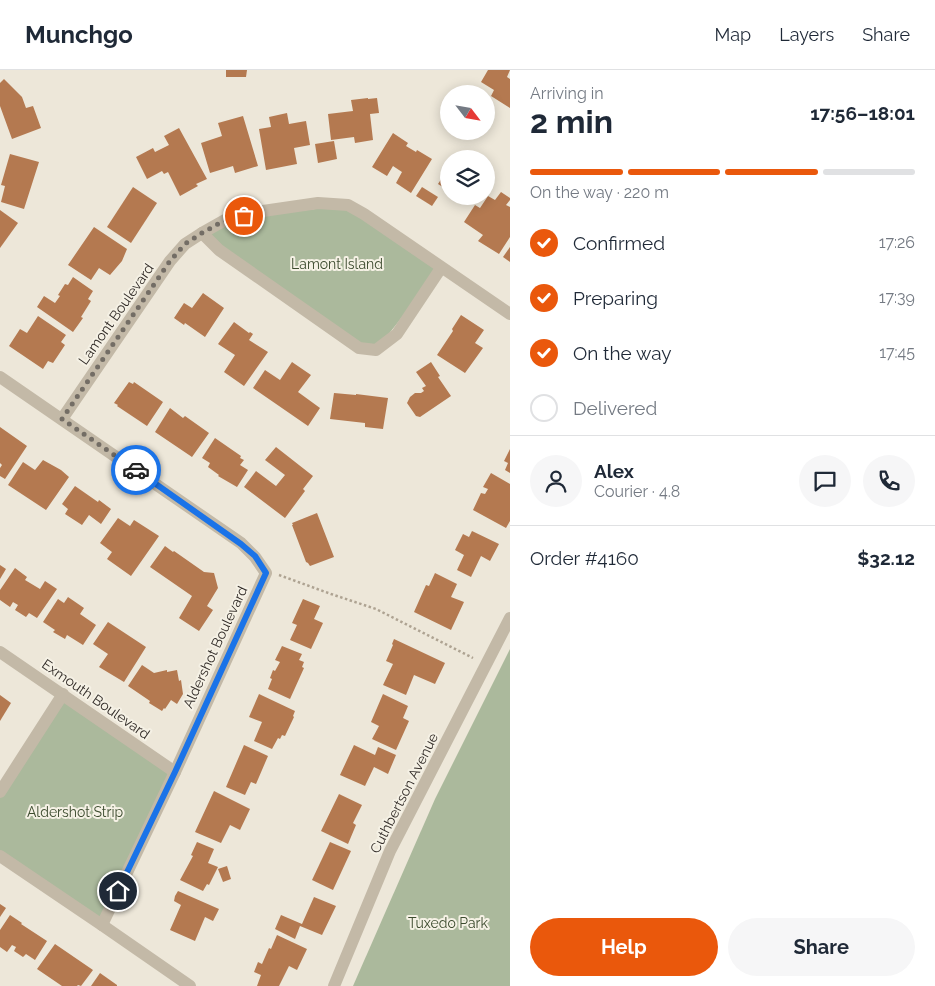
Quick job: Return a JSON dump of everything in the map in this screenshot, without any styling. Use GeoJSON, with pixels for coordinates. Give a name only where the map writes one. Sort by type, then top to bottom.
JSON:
{"type":"FeatureCollection","features":[{"type":"Feature","properties":{"kind":"street","name":"Lamont Boulevard"},"geometry":{"type":"LineString","coordinates":[[62,419],[170,261],[185,244],[225,220],[263,211],[318,202],[348,205],[510,314]]}},
{"type":"Feature","properties":{"kind":"street"},"geometry":{"type":"LineString","coordinates":[[202,233],[219,250],[359,348],[376,350],[397,334],[441,268]]}},
{"type":"Feature","properties":{"kind":"street"},"geometry":{"type":"LineString","coordinates":[[0,377],[241,544],[255,556],[266,573]]}},
{"type":"Feature","properties":{"kind":"street","name":"Aldershot Boulevard"},"geometry":{"type":"LineString","coordinates":[[102,925],[175,772],[266,573]]}},
{"type":"Feature","properties":{"kind":"street","name":"Cuthbertson Avenue"},"geometry":{"type":"LineString","coordinates":[[334,986],[390,851],[510,618]]}},
{"type":"Feature","properties":{"kind":"street","name":"Exmouth Boulevard"},"geometry":{"type":"LineString","coordinates":[[0,652],[175,772]]}},
{"type":"Feature","properties":{"kind":"street"},"geometry":{"type":"LineString","coordinates":[[0,792],[63,694]]}},
{"type":"Feature","properties":{"kind":"street"},"geometry":{"type":"LineString","coordinates":[[0,856],[190,986]]}},
{"type":"Feature","properties":{"kind":"path"},"geometry":{"type":"LineString","coordinates":[[266,573],[278,575],[376,609],[486,664]]}},
{"type":"Feature","properties":{"kind":"green space","name":"Lamont Island"},"geometry":{"type":"Polygon","coordinates":[[[348,205],[441,268],[376,350],[359,348],[202,233],[225,220],[348,205]]]}},
{"type":"Feature","properties":{"kind":"green space","name":"Tuxedo Park"},"geometry":{"type":"Polygon","coordinates":[[[510,649],[510,986],[353,986],[435,799],[510,649]]]}},
{"type":"Feature","properties":{"kind":"green space","name":"Aldershot Strip"},"geometry":{"type":"Polygon","coordinates":[[[63,694],[175,772],[102,925],[0,856],[0,792],[63,694]]]}},
{"type":"Feature","properties":{"kind":"building"},"geometry":{"type":"Polygon","coordinates":[[[226,70],[247,70],[246,77],[226,77],[226,70]]]}},
{"type":"Feature","properties":{"kind":"building"},"geometry":{"type":"Polygon","coordinates":[[[488,70],[510,70],[507,77],[510,79],[510,108],[495,99],[495,85],[486,85],[481,82],[488,70]]]}},
{"type":"Feature","properties":{"kind":"building"},"geometry":{"type":"Polygon","coordinates":[[[4,79],[22,97],[26,108],[33,106],[41,128],[12,139],[0,106],[0,83],[4,79]]]}},
{"type":"Feature","properties":{"kind":"building"},"geometry":{"type":"Polygon","coordinates":[[[377,98],[379,113],[370,114],[373,140],[355,143],[354,137],[331,140],[328,114],[353,111],[351,100],[377,98]]]}},
{"type":"Feature","properties":{"kind":"building"},"geometry":{"type":"Polygon","coordinates":[[[287,113],[289,124],[306,121],[310,145],[294,148],[297,164],[266,170],[259,129],[271,127],[269,117],[287,113]]]}},
{"type":"Feature","properties":{"kind":"building"},"geometry":{"type":"Polygon","coordinates":[[[243,116],[258,166],[235,173],[233,166],[210,173],[201,143],[222,136],[218,123],[243,116]]]}},
{"type":"Feature","properties":{"kind":"building"},"geometry":{"type":"Polygon","coordinates":[[[179,128],[207,179],[196,184],[198,186],[180,196],[168,172],[164,174],[162,171],[147,179],[136,157],[153,148],[155,152],[169,145],[164,136],[179,128]]]}},
{"type":"Feature","properties":{"kind":"building"},"geometry":{"type":"Polygon","coordinates":[[[393,133],[408,143],[406,146],[432,159],[411,193],[396,183],[402,172],[393,166],[387,176],[372,167],[393,133]]]}},
{"type":"Feature","properties":{"kind":"building"},"geometry":{"type":"Polygon","coordinates":[[[334,141],[337,159],[318,163],[315,144],[334,141]]]}},
{"type":"Feature","properties":{"kind":"building"},"geometry":{"type":"Polygon","coordinates":[[[10,154],[39,162],[24,209],[1,202],[5,186],[1,185],[10,154]]]}},
{"type":"Feature","properties":{"kind":"building"},"geometry":{"type":"Polygon","coordinates":[[[133,187],[157,203],[131,243],[107,227],[133,187]]]}},
{"type":"Feature","properties":{"kind":"building"},"geometry":{"type":"Polygon","coordinates":[[[422,187],[438,197],[432,206],[416,196],[422,187]]]}},
{"type":"Feature","properties":{"kind":"building"},"geometry":{"type":"Polygon","coordinates":[[[501,192],[510,198],[506,205],[510,207],[510,237],[499,254],[478,241],[483,235],[464,222],[475,205],[480,208],[482,205],[495,205],[495,200],[501,192]]]}},
{"type":"Feature","properties":{"kind":"building"},"geometry":{"type":"Polygon","coordinates":[[[0,210],[18,223],[0,248],[0,210]]]}},
{"type":"Feature","properties":{"kind":"building"},"geometry":{"type":"Polygon","coordinates":[[[94,227],[127,249],[122,261],[110,275],[99,268],[91,280],[68,265],[94,227]]]}},
{"type":"Feature","properties":{"kind":"building"},"geometry":{"type":"Polygon","coordinates":[[[510,247],[510,262],[503,257],[510,247]]]}},
{"type":"Feature","properties":{"kind":"building"},"geometry":{"type":"Polygon","coordinates":[[[73,277],[93,291],[88,299],[91,301],[81,317],[83,318],[73,332],[37,307],[44,296],[55,303],[65,284],[68,285],[73,277]]]}},
{"type":"Feature","properties":{"kind":"building"},"geometry":{"type":"Polygon","coordinates":[[[203,293],[224,308],[205,337],[174,318],[184,303],[192,308],[203,293]]]}},
{"type":"Feature","properties":{"kind":"building"},"geometry":{"type":"Polygon","coordinates":[[[461,315],[484,330],[475,343],[483,348],[465,373],[437,355],[461,315]]]}},
{"type":"Feature","properties":{"kind":"building"},"geometry":{"type":"Polygon","coordinates":[[[38,316],[66,335],[61,342],[65,345],[53,363],[48,361],[43,369],[9,346],[20,329],[27,333],[38,316]]]}},
{"type":"Feature","properties":{"kind":"building"},"geometry":{"type":"Polygon","coordinates":[[[234,322],[253,334],[249,340],[268,352],[244,386],[224,372],[235,355],[218,344],[234,322]]]}},
{"type":"Feature","properties":{"kind":"building"},"geometry":{"type":"Polygon","coordinates":[[[292,362],[311,375],[298,392],[320,408],[308,426],[253,388],[265,370],[280,380],[292,362]]]}},
{"type":"Feature","properties":{"kind":"building"},"geometry":{"type":"Polygon","coordinates":[[[431,362],[440,376],[438,377],[451,396],[420,417],[416,416],[407,403],[415,393],[424,391],[422,388],[426,386],[416,372],[431,362]]]}},
{"type":"Feature","properties":{"kind":"building"},"geometry":{"type":"Polygon","coordinates":[[[129,382],[133,384],[134,382],[163,402],[147,426],[114,403],[129,382]]]}},
{"type":"Feature","properties":{"kind":"building"},"geometry":{"type":"Polygon","coordinates":[[[334,393],[388,398],[383,429],[365,427],[365,423],[330,419],[334,393]]]}},
{"type":"Feature","properties":{"kind":"building"},"geometry":{"type":"Polygon","coordinates":[[[170,408],[209,433],[192,457],[155,432],[170,408]]]}},
{"type":"Feature","properties":{"kind":"building"},"geometry":{"type":"Polygon","coordinates":[[[0,427],[27,446],[5,479],[0,476],[2,465],[0,463],[0,427]]]}},
{"type":"Feature","properties":{"kind":"building"},"geometry":{"type":"Polygon","coordinates":[[[215,438],[244,460],[240,465],[248,470],[237,487],[218,476],[208,467],[210,463],[202,458],[215,438]]]}},
{"type":"Feature","properties":{"kind":"building"},"geometry":{"type":"Polygon","coordinates":[[[276,447],[313,476],[303,489],[305,491],[285,518],[244,487],[256,471],[276,486],[285,475],[265,460],[276,447]]]}},
{"type":"Feature","properties":{"kind":"building"},"geometry":{"type":"Polygon","coordinates":[[[510,449],[510,473],[505,470],[508,463],[504,461],[510,449]]]}},
{"type":"Feature","properties":{"kind":"building"},"geometry":{"type":"Polygon","coordinates":[[[43,460],[69,477],[46,510],[8,485],[23,462],[35,470],[43,460]]]}},
{"type":"Feature","properties":{"kind":"building"},"geometry":{"type":"Polygon","coordinates":[[[491,473],[510,484],[510,521],[506,528],[473,510],[481,493],[485,494],[488,489],[483,487],[491,473]]]}},
{"type":"Feature","properties":{"kind":"building"},"geometry":{"type":"Polygon","coordinates":[[[75,486],[111,509],[101,524],[89,515],[82,525],[65,514],[68,509],[62,504],[75,486]]]}},
{"type":"Feature","properties":{"kind":"building"},"geometry":{"type":"Polygon","coordinates":[[[317,513],[334,557],[310,566],[306,562],[292,523],[317,513]]]}},
{"type":"Feature","properties":{"kind":"building"},"geometry":{"type":"Polygon","coordinates":[[[118,518],[130,526],[134,520],[159,536],[131,576],[107,559],[112,552],[100,543],[118,518]]]}},
{"type":"Feature","properties":{"kind":"building"},"geometry":{"type":"Polygon","coordinates":[[[472,531],[499,544],[490,561],[481,556],[471,577],[457,570],[464,555],[455,550],[463,534],[469,537],[472,531]]]}},
{"type":"Feature","properties":{"kind":"building"},"geometry":{"type":"Polygon","coordinates":[[[165,546],[204,572],[214,573],[218,588],[207,606],[213,610],[199,631],[179,618],[192,596],[150,567],[165,546]]]}},
{"type":"Feature","properties":{"kind":"building"},"geometry":{"type":"Polygon","coordinates":[[[0,565],[6,569],[0,579],[0,565]]]}},
{"type":"Feature","properties":{"kind":"building"},"geometry":{"type":"Polygon","coordinates":[[[15,568],[27,577],[25,580],[40,589],[45,581],[57,589],[37,618],[29,613],[26,617],[15,610],[18,605],[13,602],[10,607],[0,600],[0,590],[15,568]]]}},
{"type":"Feature","properties":{"kind":"building"},"geometry":{"type":"Polygon","coordinates":[[[435,573],[457,584],[451,597],[464,602],[451,630],[414,612],[426,585],[429,586],[435,573]]]}},
{"type":"Feature","properties":{"kind":"building"},"geometry":{"type":"Polygon","coordinates":[[[68,597],[84,608],[80,614],[96,625],[83,645],[67,635],[65,639],[53,632],[55,630],[43,622],[58,599],[64,603],[68,597]]]}},
{"type":"Feature","properties":{"kind":"building"},"geometry":{"type":"Polygon","coordinates":[[[303,599],[320,606],[314,619],[323,623],[311,649],[290,640],[297,625],[292,623],[303,599]]]}},
{"type":"Feature","properties":{"kind":"building"},"geometry":{"type":"Polygon","coordinates":[[[108,622],[146,647],[124,682],[99,667],[108,654],[93,644],[108,622]]]}},
{"type":"Feature","properties":{"kind":"building"},"geometry":{"type":"Polygon","coordinates":[[[394,639],[445,663],[435,684],[414,675],[406,695],[383,685],[393,664],[386,661],[394,639]]]}},
{"type":"Feature","properties":{"kind":"building"},"geometry":{"type":"Polygon","coordinates":[[[282,646],[302,654],[299,660],[304,662],[302,667],[304,668],[290,699],[268,689],[273,670],[275,671],[280,662],[275,660],[282,646]]]}},
{"type":"Feature","properties":{"kind":"building"},"geometry":{"type":"Polygon","coordinates":[[[142,665],[154,673],[177,670],[183,694],[177,704],[171,700],[162,711],[128,686],[142,665]]]}},
{"type":"Feature","properties":{"kind":"building"},"geometry":{"type":"Polygon","coordinates":[[[259,694],[295,711],[285,736],[282,735],[280,739],[278,738],[272,749],[254,741],[262,722],[249,717],[259,694]]]}},
{"type":"Feature","properties":{"kind":"building"},"geometry":{"type":"Polygon","coordinates":[[[383,694],[408,706],[403,718],[409,721],[396,750],[372,739],[379,726],[371,722],[383,694]]]}},
{"type":"Feature","properties":{"kind":"building"},"geometry":{"type":"Polygon","coordinates":[[[0,695],[11,703],[0,721],[0,695]]]}},
{"type":"Feature","properties":{"kind":"building"},"geometry":{"type":"Polygon","coordinates":[[[244,745],[268,756],[256,784],[251,782],[245,795],[226,787],[244,745]]]}},
{"type":"Feature","properties":{"kind":"building"},"geometry":{"type":"Polygon","coordinates":[[[354,745],[375,755],[378,747],[396,755],[388,774],[374,767],[365,786],[340,775],[354,745]]]}},
{"type":"Feature","properties":{"kind":"building"},"geometry":{"type":"Polygon","coordinates":[[[214,791],[250,809],[240,830],[230,825],[221,843],[195,832],[214,791]]]}},
{"type":"Feature","properties":{"kind":"building"},"geometry":{"type":"Polygon","coordinates":[[[339,794],[362,805],[353,823],[356,825],[348,844],[321,831],[339,794]]]}},
{"type":"Feature","properties":{"kind":"building"},"geometry":{"type":"Polygon","coordinates":[[[197,842],[214,849],[208,863],[218,867],[209,885],[207,884],[203,891],[180,880],[193,856],[191,855],[197,842]]]}},
{"type":"Feature","properties":{"kind":"building"},"geometry":{"type":"Polygon","coordinates":[[[330,842],[351,851],[333,890],[312,880],[330,842]]]}},
{"type":"Feature","properties":{"kind":"building"},"geometry":{"type":"Polygon","coordinates":[[[227,866],[231,879],[223,882],[218,869],[227,866]]]}},
{"type":"Feature","properties":{"kind":"building"},"geometry":{"type":"Polygon","coordinates":[[[178,891],[219,909],[213,921],[205,917],[195,941],[170,930],[181,905],[174,901],[178,891]]]}},
{"type":"Feature","properties":{"kind":"building"},"geometry":{"type":"Polygon","coordinates":[[[314,897],[336,906],[322,935],[300,926],[295,939],[275,929],[281,915],[302,924],[314,897]]]}},
{"type":"Feature","properties":{"kind":"building"},"geometry":{"type":"Polygon","coordinates":[[[0,904],[6,908],[0,917],[0,904]]]}},
{"type":"Feature","properties":{"kind":"building"},"geometry":{"type":"Polygon","coordinates":[[[10,915],[47,941],[35,960],[26,954],[23,957],[14,951],[16,947],[12,945],[7,952],[0,947],[0,930],[10,915]]]}},
{"type":"Feature","properties":{"kind":"building"},"geometry":{"type":"Polygon","coordinates":[[[277,935],[307,949],[297,970],[289,966],[279,986],[257,986],[261,975],[254,972],[258,962],[262,964],[277,935]]]}},
{"type":"Feature","properties":{"kind":"building"},"geometry":{"type":"Polygon","coordinates":[[[55,944],[93,970],[81,986],[62,986],[37,969],[55,944]]]}},
{"type":"Feature","properties":{"kind":"building"},"geometry":{"type":"Polygon","coordinates":[[[100,973],[117,985],[117,986],[91,986],[100,973]]]}},
{"type":"Feature","properties":{"kind":"way so far"},"geometry":{"type":"LineString","coordinates":[[136,470],[62,419],[170,261],[185,244],[225,220],[244,216]]}},
{"type":"Feature","properties":{"kind":"route"},"geometry":{"type":"LineString","coordinates":[[118,891],[266,573],[255,556],[241,544],[136,470]]}}]}
